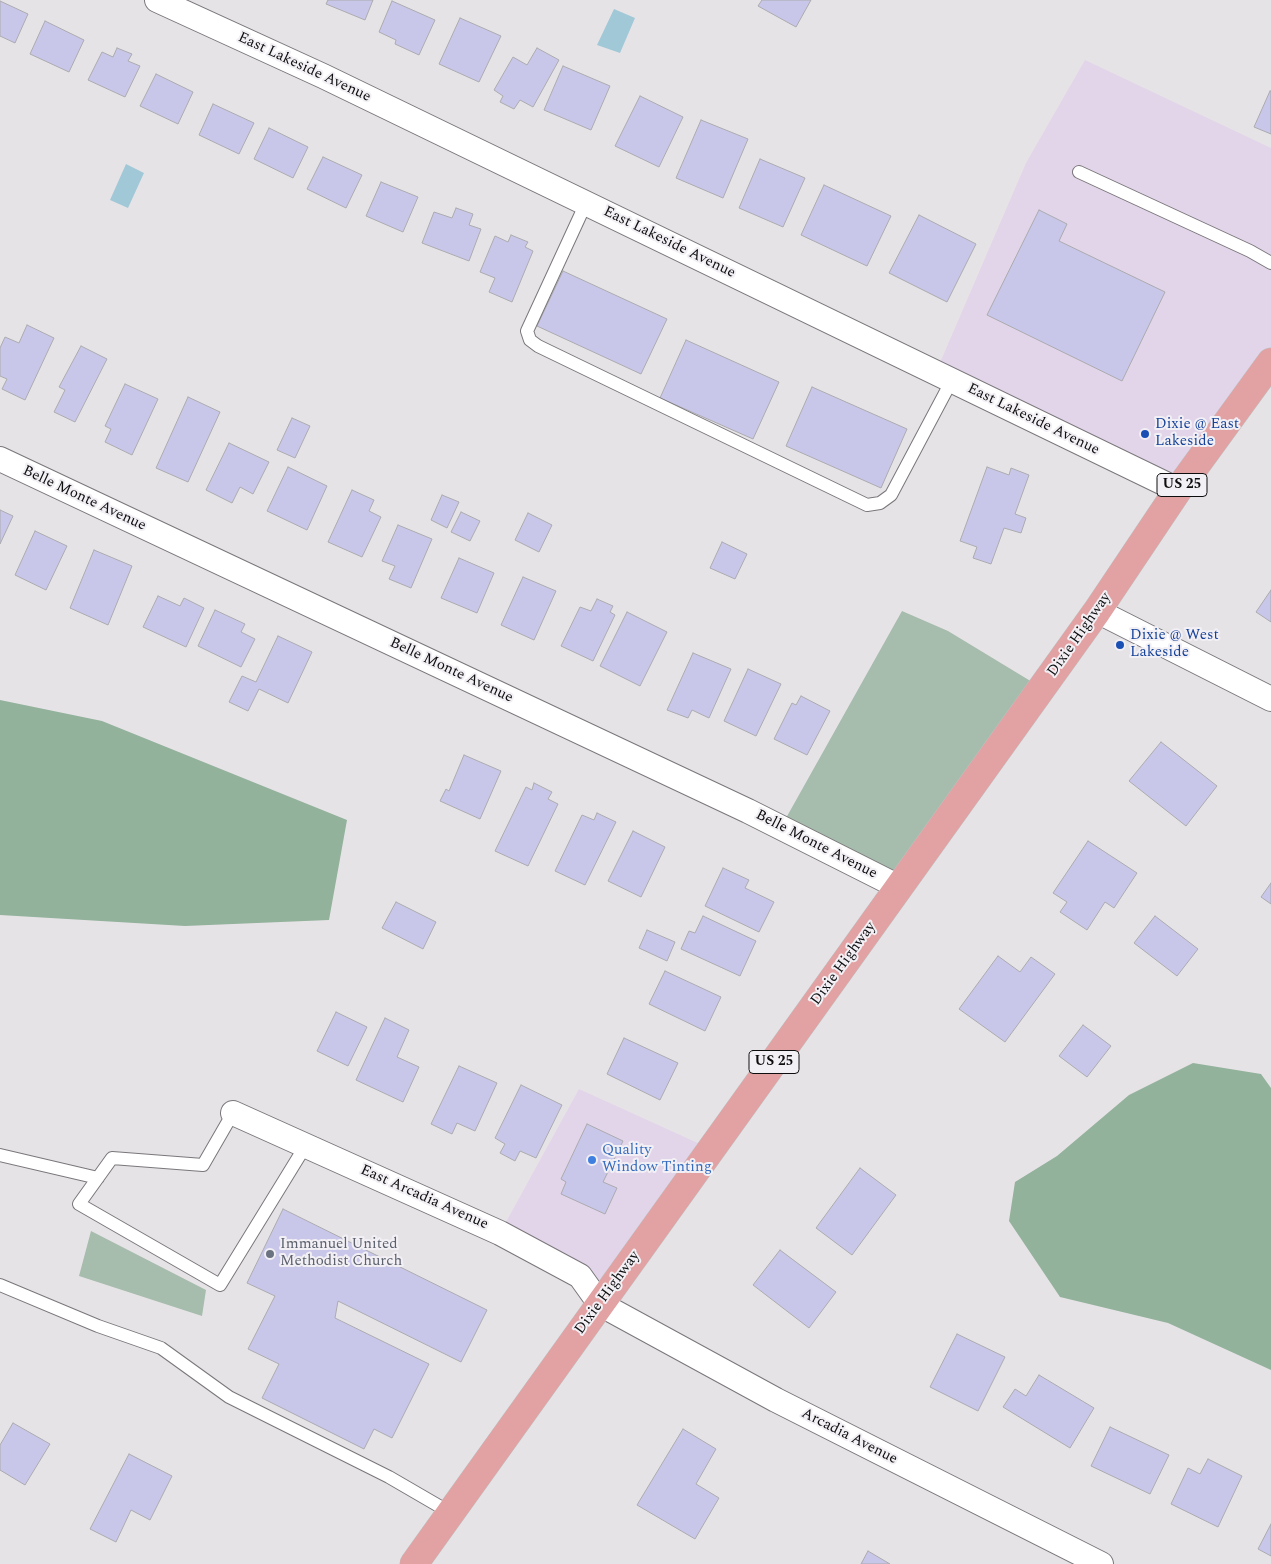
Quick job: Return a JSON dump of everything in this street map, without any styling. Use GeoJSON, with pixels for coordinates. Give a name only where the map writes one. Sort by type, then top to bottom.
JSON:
{"type":"FeatureCollection","features":[{"type":"Feature","properties":{"kind":"main road","name":"Dixie Highway"},"geometry":{"type":"LineString","coordinates":[[414,1564],[1097,611],[1178,490],[1271,362]]}},
{"type":"Feature","properties":{"kind":"street","name":"East Lakeside Avenue"},"geometry":{"type":"LineString","coordinates":[[158,0],[323,76],[1178,490]]}},
{"type":"Feature","properties":{"kind":"street","name":"Belle Monte Avenue"},"geometry":{"type":"LineString","coordinates":[[0,459],[748,811],[899,887]]}},
{"type":"Feature","properties":{"kind":"street"},"geometry":{"type":"LineString","coordinates":[[1097,611],[1271,699]]}},
{"type":"Feature","properties":{"kind":"street","name":"East Arcadia Avenue"},"geometry":{"type":"LineString","coordinates":[[233,1113],[500,1233],[580,1276],[600,1304]]}},
{"type":"Feature","properties":{"kind":"street","name":"Arcadia Avenue"},"geometry":{"type":"LineString","coordinates":[[600,1304],[776,1400],[1101,1564]]}},
{"type":"Feature","properties":{"kind":"lane"},"geometry":{"type":"LineString","coordinates":[[1079,172],[1227,240],[1271,263]]}},
{"type":"Feature","properties":{"kind":"lane"},"geometry":{"type":"LineString","coordinates":[[586,203],[527,331],[530,340],[538,346],[867,505],[880,503],[891,495],[952,380]]}},
{"type":"Feature","properties":{"kind":"lane"},"geometry":{"type":"LineString","coordinates":[[233,1113],[203,1165],[112,1158],[79,1204],[220,1285],[306,1145]]}},
{"type":"Feature","properties":{"kind":"lane"},"geometry":{"type":"LineString","coordinates":[[0,1155],[98,1178]]}},
{"type":"Feature","properties":{"kind":"lane"},"geometry":{"type":"LineString","coordinates":[[0,1285],[98,1326],[161,1348],[229,1397],[389,1477],[451,1513]]}},
{"type":"Feature","properties":{"kind":"shaded area"},"geometry":{"type":"Polygon","coordinates":[[[1085,60],[1271,148],[1271,362],[1178,490],[936,372],[1026,163],[1085,60]]]}},
{"type":"Feature","properties":{"kind":"shaded area"},"geometry":{"type":"Polygon","coordinates":[[[579,1089],[711,1149],[600,1304],[500,1233],[579,1089]]]}},
{"type":"Feature","properties":{"kind":"green space"},"geometry":{"type":"Polygon","coordinates":[[[902,611],[948,631],[1042,688],[899,887],[781,827],[902,611]]]}},
{"type":"Feature","properties":{"kind":"green space"},"geometry":{"type":"Polygon","coordinates":[[[0,700],[102,721],[347,820],[329,920],[185,926],[0,915],[0,700]]]}},
{"type":"Feature","properties":{"kind":"green space"},"geometry":{"type":"Polygon","coordinates":[[[1193,1063],[1261,1074],[1271,1088],[1271,1370],[1168,1323],[1060,1297],[1009,1221],[1015,1182],[1057,1156],[1129,1095],[1193,1063]]]}},
{"type":"Feature","properties":{"kind":"green space"},"geometry":{"type":"Polygon","coordinates":[[[91,1231],[206,1290],[202,1316],[79,1276],[91,1231]]]}},
{"type":"Feature","properties":{"kind":"water"},"geometry":{"type":"Polygon","coordinates":[[[614,9],[635,18],[620,53],[597,45],[614,9]]]}},
{"type":"Feature","properties":{"kind":"water"},"geometry":{"type":"Polygon","coordinates":[[[126,164],[144,173],[128,208],[110,200],[126,164]]]}},
{"type":"Feature","properties":{"kind":"building"},"geometry":{"type":"Polygon","coordinates":[[[328,0],[373,0],[365,20],[326,4],[328,0]]]}},
{"type":"Feature","properties":{"kind":"building"},"geometry":{"type":"Polygon","coordinates":[[[762,0],[811,0],[796,27],[758,6],[762,0]]]}},
{"type":"Feature","properties":{"kind":"building"},"geometry":{"type":"Polygon","coordinates":[[[0,1],[28,14],[15,43],[0,36],[0,1]]]}},
{"type":"Feature","properties":{"kind":"building"},"geometry":{"type":"Polygon","coordinates":[[[392,1],[435,20],[419,55],[395,44],[396,40],[379,32],[392,1]]]}},
{"type":"Feature","properties":{"kind":"building"},"geometry":{"type":"Polygon","coordinates":[[[460,18],[501,36],[479,82],[439,64],[460,18]]]}},
{"type":"Feature","properties":{"kind":"building"},"geometry":{"type":"Polygon","coordinates":[[[45,21],[84,40],[69,72],[30,54],[45,21]]]}},
{"type":"Feature","properties":{"kind":"building"},"geometry":{"type":"Polygon","coordinates":[[[117,48],[132,54],[128,61],[140,66],[125,97],[88,80],[102,52],[113,57],[117,48]]]}},
{"type":"Feature","properties":{"kind":"building"},"geometry":{"type":"Polygon","coordinates":[[[537,48],[559,60],[533,107],[520,100],[514,109],[500,102],[503,96],[494,90],[513,57],[527,65],[537,48]]]}},
{"type":"Feature","properties":{"kind":"building"},"geometry":{"type":"Polygon","coordinates":[[[563,66],[610,86],[591,130],[544,110],[563,66]]]}},
{"type":"Feature","properties":{"kind":"building"},"geometry":{"type":"Polygon","coordinates":[[[156,74],[193,92],[178,124],[140,106],[156,74]]]}},
{"type":"Feature","properties":{"kind":"building"},"geometry":{"type":"Polygon","coordinates":[[[1271,91],[1271,134],[1254,127],[1271,91]]]}},
{"type":"Feature","properties":{"kind":"building"},"geometry":{"type":"Polygon","coordinates":[[[640,96],[683,117],[659,167],[615,146],[640,96]]]}},
{"type":"Feature","properties":{"kind":"building"},"geometry":{"type":"Polygon","coordinates":[[[213,104],[254,123],[239,154],[199,135],[213,104]]]}},
{"type":"Feature","properties":{"kind":"building"},"geometry":{"type":"Polygon","coordinates":[[[701,120],[748,139],[723,198],[676,178],[701,120]]]}},
{"type":"Feature","properties":{"kind":"building"},"geometry":{"type":"Polygon","coordinates":[[[269,128],[308,147],[293,178],[254,159],[269,128]]]}},
{"type":"Feature","properties":{"kind":"building"},"geometry":{"type":"Polygon","coordinates":[[[323,157],[362,175],[346,208],[307,189],[323,157]]]}},
{"type":"Feature","properties":{"kind":"building"},"geometry":{"type":"Polygon","coordinates":[[[760,159],[805,178],[783,227],[739,208],[760,159]]]}},
{"type":"Feature","properties":{"kind":"building"},"geometry":{"type":"Polygon","coordinates":[[[381,182],[418,197],[403,232],[366,216],[381,182]]]}},
{"type":"Feature","properties":{"kind":"building"},"geometry":{"type":"Polygon","coordinates":[[[824,185],[891,216],[867,266],[801,235],[824,185]]]}},
{"type":"Feature","properties":{"kind":"building"},"geometry":{"type":"Polygon","coordinates":[[[456,208],[473,214],[469,225],[481,229],[469,261],[422,243],[434,212],[452,218],[456,208]]]}},
{"type":"Feature","properties":{"kind":"building"},"geometry":{"type":"Polygon","coordinates":[[[1039,210],[1067,224],[1059,241],[1165,292],[1122,381],[987,315],[1039,210]]]}},
{"type":"Feature","properties":{"kind":"building"},"geometry":{"type":"Polygon","coordinates":[[[919,215],[976,244],[947,302],[889,273],[919,215]]]}},
{"type":"Feature","properties":{"kind":"building"},"geometry":{"type":"Polygon","coordinates":[[[511,235],[528,242],[525,247],[533,251],[512,302],[489,292],[495,278],[480,272],[495,236],[508,242],[511,235]]]}},
{"type":"Feature","properties":{"kind":"building"},"geometry":{"type":"Polygon","coordinates":[[[563,271],[667,319],[641,374],[537,326],[563,271]]]}},
{"type":"Feature","properties":{"kind":"building"},"geometry":{"type":"Polygon","coordinates":[[[27,325],[54,338],[25,400],[2,389],[7,379],[0,376],[0,348],[5,337],[19,343],[27,325]]]}},
{"type":"Feature","properties":{"kind":"building"},"geometry":{"type":"Polygon","coordinates":[[[686,340],[779,382],[753,439],[660,398],[686,340]]]}},
{"type":"Feature","properties":{"kind":"building"},"geometry":{"type":"Polygon","coordinates":[[[81,346],[107,359],[75,422],[54,412],[65,390],[59,387],[81,346]]]}},
{"type":"Feature","properties":{"kind":"building"},"geometry":{"type":"Polygon","coordinates":[[[125,384],[158,399],[132,455],[105,442],[111,429],[105,426],[125,384]]]}},
{"type":"Feature","properties":{"kind":"building"},"geometry":{"type":"Polygon","coordinates":[[[812,387],[907,429],[881,488],[786,446],[812,387]]]}},
{"type":"Feature","properties":{"kind":"building"},"geometry":{"type":"Polygon","coordinates":[[[188,397],[220,412],[188,482],[156,468],[188,397]]]}},
{"type":"Feature","properties":{"kind":"building"},"geometry":{"type":"Polygon","coordinates":[[[292,418],[310,426],[295,458],[277,450],[292,418]]]}},
{"type":"Feature","properties":{"kind":"building"},"geometry":{"type":"Polygon","coordinates":[[[229,443],[269,462],[253,494],[240,487],[232,503],[206,490],[229,443]]]}},
{"type":"Feature","properties":{"kind":"building"},"geometry":{"type":"Polygon","coordinates":[[[288,467],[327,486],[307,530],[267,511],[288,467]]]}},
{"type":"Feature","properties":{"kind":"building"},"geometry":{"type":"Polygon","coordinates":[[[987,467],[1009,475],[1011,468],[1029,475],[1015,514],[1026,518],[1021,533],[1004,528],[991,564],[973,558],[977,547],[960,541],[987,467]]]}},
{"type":"Feature","properties":{"kind":"building"},"geometry":{"type":"Polygon","coordinates":[[[352,490],[374,500],[369,511],[381,517],[362,557],[328,542],[352,490]]]}},
{"type":"Feature","properties":{"kind":"building"},"geometry":{"type":"Polygon","coordinates":[[[442,495],[459,502],[447,528],[431,520],[442,495]]]}},
{"type":"Feature","properties":{"kind":"building"},"geometry":{"type":"Polygon","coordinates":[[[0,510],[13,516],[0,544],[0,510]]]}},
{"type":"Feature","properties":{"kind":"building"},"geometry":{"type":"Polygon","coordinates":[[[461,512],[480,521],[470,541],[451,532],[461,512]]]}},
{"type":"Feature","properties":{"kind":"building"},"geometry":{"type":"Polygon","coordinates":[[[528,513],[552,525],[539,552],[515,540],[528,513]]]}},
{"type":"Feature","properties":{"kind":"building"},"geometry":{"type":"Polygon","coordinates":[[[398,525],[432,539],[411,588],[389,579],[395,566],[382,561],[398,525]]]}},
{"type":"Feature","properties":{"kind":"building"},"geometry":{"type":"Polygon","coordinates":[[[35,531],[67,546],[46,590],[15,575],[35,531]]]}},
{"type":"Feature","properties":{"kind":"building"},"geometry":{"type":"Polygon","coordinates":[[[722,542],[747,554],[735,579],[710,568],[722,542]]]}},
{"type":"Feature","properties":{"kind":"building"},"geometry":{"type":"Polygon","coordinates":[[[94,550],[132,566],[108,625],[70,608],[94,550]]]}},
{"type":"Feature","properties":{"kind":"building"},"geometry":{"type":"Polygon","coordinates":[[[459,558],[494,573],[477,613],[441,598],[459,558]]]}},
{"type":"Feature","properties":{"kind":"building"},"geometry":{"type":"Polygon","coordinates":[[[523,577],[556,591],[534,640],[501,625],[523,577]]]}},
{"type":"Feature","properties":{"kind":"building"},"geometry":{"type":"Polygon","coordinates":[[[1271,590],[1271,622],[1256,612],[1271,590]]]}},
{"type":"Feature","properties":{"kind":"building"},"geometry":{"type":"Polygon","coordinates":[[[158,596],[180,606],[184,598],[204,608],[186,647],[143,627],[158,596]]]}},
{"type":"Feature","properties":{"kind":"building"},"geometry":{"type":"Polygon","coordinates":[[[597,599],[613,606],[610,612],[615,615],[593,661],[561,646],[580,607],[591,611],[597,599]]]}},
{"type":"Feature","properties":{"kind":"building"},"geometry":{"type":"Polygon","coordinates":[[[215,610],[245,624],[241,632],[255,639],[241,667],[198,646],[215,610]]]}},
{"type":"Feature","properties":{"kind":"building"},"geometry":{"type":"Polygon","coordinates":[[[627,612],[667,632],[640,686],[600,666],[627,612]]]}},
{"type":"Feature","properties":{"kind":"building"},"geometry":{"type":"Polygon","coordinates":[[[278,636],[312,652],[288,703],[259,689],[248,711],[229,702],[242,676],[256,682],[278,636]]]}},
{"type":"Feature","properties":{"kind":"building"},"geometry":{"type":"Polygon","coordinates":[[[693,653],[731,669],[709,718],[692,710],[688,718],[667,710],[693,653]]]}},
{"type":"Feature","properties":{"kind":"building"},"geometry":{"type":"Polygon","coordinates":[[[748,669],[781,684],[756,736],[724,721],[748,669]]]}},
{"type":"Feature","properties":{"kind":"building"},"geometry":{"type":"Polygon","coordinates":[[[801,696],[830,711],[807,755],[774,739],[792,703],[796,705],[801,696]]]}},
{"type":"Feature","properties":{"kind":"building"},"geometry":{"type":"Polygon","coordinates":[[[1161,742],[1217,786],[1186,826],[1129,781],[1161,742]]]}},
{"type":"Feature","properties":{"kind":"building"},"geometry":{"type":"Polygon","coordinates":[[[464,755],[501,771],[480,819],[440,801],[446,789],[449,791],[464,755]]]}},
{"type":"Feature","properties":{"kind":"building"},"geometry":{"type":"Polygon","coordinates":[[[534,783],[552,792],[548,799],[558,804],[528,866],[495,851],[526,787],[532,790],[534,783]]]}},
{"type":"Feature","properties":{"kind":"building"},"geometry":{"type":"Polygon","coordinates":[[[597,813],[616,822],[585,885],[555,871],[582,815],[594,820],[597,813]]]}},
{"type":"Feature","properties":{"kind":"building"},"geometry":{"type":"Polygon","coordinates":[[[633,831],[665,847],[641,897],[608,881],[633,831]]]}},
{"type":"Feature","properties":{"kind":"building"},"geometry":{"type":"Polygon","coordinates":[[[1088,841],[1137,873],[1114,908],[1105,902],[1087,930],[1060,912],[1067,902],[1053,893],[1088,841]]]}},
{"type":"Feature","properties":{"kind":"building"},"geometry":{"type":"Polygon","coordinates":[[[723,868],[749,880],[745,888],[774,902],[759,932],[705,906],[723,868]]]}},
{"type":"Feature","properties":{"kind":"building"},"geometry":{"type":"Polygon","coordinates":[[[1271,883],[1271,904],[1261,897],[1271,883]]]}},
{"type":"Feature","properties":{"kind":"building"},"geometry":{"type":"Polygon","coordinates":[[[396,902],[436,922],[423,949],[382,928],[396,902]]]}},
{"type":"Feature","properties":{"kind":"building"},"geometry":{"type":"Polygon","coordinates":[[[703,916],[756,941],[740,976],[681,949],[689,931],[695,933],[703,916]]]}},
{"type":"Feature","properties":{"kind":"building"},"geometry":{"type":"Polygon","coordinates":[[[1155,916],[1198,949],[1177,976],[1134,943],[1155,916]]]}},
{"type":"Feature","properties":{"kind":"building"},"geometry":{"type":"Polygon","coordinates":[[[647,930],[675,942],[667,961],[639,948],[647,930]]]}},
{"type":"Feature","properties":{"kind":"building"},"geometry":{"type":"Polygon","coordinates":[[[998,956],[1020,972],[1031,957],[1055,974],[1005,1042],[959,1009],[998,956]]]}},
{"type":"Feature","properties":{"kind":"building"},"geometry":{"type":"Polygon","coordinates":[[[665,971],[721,997],[705,1031],[649,1004],[665,971]]]}},
{"type":"Feature","properties":{"kind":"building"},"geometry":{"type":"Polygon","coordinates":[[[336,1012],[367,1027],[348,1066],[317,1051],[336,1012]]]}},
{"type":"Feature","properties":{"kind":"building"},"geometry":{"type":"Polygon","coordinates":[[[385,1018],[409,1030],[397,1057],[419,1067],[403,1102],[356,1080],[385,1018]]]}},
{"type":"Feature","properties":{"kind":"building"},"geometry":{"type":"Polygon","coordinates":[[[1083,1025],[1111,1046],[1087,1077],[1059,1056],[1083,1025]]]}},
{"type":"Feature","properties":{"kind":"building"},"geometry":{"type":"Polygon","coordinates":[[[624,1038],[678,1063],[660,1100],[607,1074],[624,1038]]]}},
{"type":"Feature","properties":{"kind":"building"},"geometry":{"type":"Polygon","coordinates":[[[459,1066],[497,1083],[475,1131],[457,1123],[452,1134],[431,1124],[459,1066]]]}},
{"type":"Feature","properties":{"kind":"building"},"geometry":{"type":"Polygon","coordinates":[[[521,1085],[562,1105],[536,1158],[520,1151],[515,1161],[500,1153],[505,1144],[495,1138],[521,1085]]]}},
{"type":"Feature","properties":{"kind":"building","name":"Quality Window Tinting"},"geometry":{"type":"Polygon","coordinates":[[[587,1124],[623,1141],[603,1182],[617,1188],[605,1214],[561,1194],[566,1182],[561,1179],[587,1124]]]}},
{"type":"Feature","properties":{"kind":"building"},"geometry":{"type":"Polygon","coordinates":[[[860,1168],[896,1195],[852,1255],[816,1228],[860,1168]]]}},
{"type":"Feature","properties":{"kind":"building","name":"Immanuel United Methodist Church"},"geometry":{"type":"Polygon","coordinates":[[[283,1209],[487,1310],[461,1362],[338,1301],[335,1318],[429,1364],[392,1438],[374,1429],[364,1449],[262,1398],[279,1364],[248,1349],[275,1296],[247,1283],[283,1209]]]}},
{"type":"Feature","properties":{"kind":"building"},"geometry":{"type":"Polygon","coordinates":[[[780,1250],[836,1292],[809,1328],[753,1285],[780,1250]]]}},
{"type":"Feature","properties":{"kind":"building"},"geometry":{"type":"Polygon","coordinates":[[[957,1334],[1005,1357],[978,1411],[930,1387],[957,1334]]]}},
{"type":"Feature","properties":{"kind":"building"},"geometry":{"type":"Polygon","coordinates":[[[1039,1375],[1094,1408],[1070,1448],[1003,1407],[1015,1389],[1026,1396],[1039,1375]]]}},
{"type":"Feature","properties":{"kind":"building"},"geometry":{"type":"Polygon","coordinates":[[[13,1423],[50,1444],[25,1485],[0,1470],[0,1445],[13,1423]]]}},
{"type":"Feature","properties":{"kind":"building"},"geometry":{"type":"Polygon","coordinates":[[[1110,1427],[1169,1455],[1150,1494],[1091,1466],[1110,1427]]]}},
{"type":"Feature","properties":{"kind":"building"},"geometry":{"type":"Polygon","coordinates":[[[683,1429],[716,1449],[696,1484],[719,1498],[695,1539],[637,1505],[683,1429]]]}},
{"type":"Feature","properties":{"kind":"building"},"geometry":{"type":"Polygon","coordinates":[[[129,1454],[172,1476],[150,1520],[131,1510],[116,1542],[90,1529],[129,1454]]]}},
{"type":"Feature","properties":{"kind":"building"},"geometry":{"type":"Polygon","coordinates":[[[1208,1459],[1242,1476],[1218,1527],[1171,1504],[1188,1468],[1200,1474],[1208,1459]]]}},
{"type":"Feature","properties":{"kind":"building"},"geometry":{"type":"Polygon","coordinates":[[[1271,1524],[1271,1556],[1258,1549],[1271,1524]]]}},
{"type":"Feature","properties":{"kind":"building"},"geometry":{"type":"Polygon","coordinates":[[[868,1551],[890,1564],[861,1564],[868,1551]]]}},
{"type":"Feature","properties":{"kind":"place","name":"Dixie @ East Lakeside"},"geometry":{"type":"Point","coordinates":[1145,434]}},
{"type":"Feature","properties":{"kind":"place","name":"Dixie @ West Lakeside"},"geometry":{"type":"Point","coordinates":[1120,645]}},
{"type":"Feature","properties":{"kind":"place","name":"Quality Window Tinting"},"geometry":{"type":"Point","coordinates":[592,1160]}},
{"type":"Feature","properties":{"kind":"place","name":"Immanuel United Methodist Church"},"geometry":{"type":"Point","coordinates":[270,1254]}}]}
